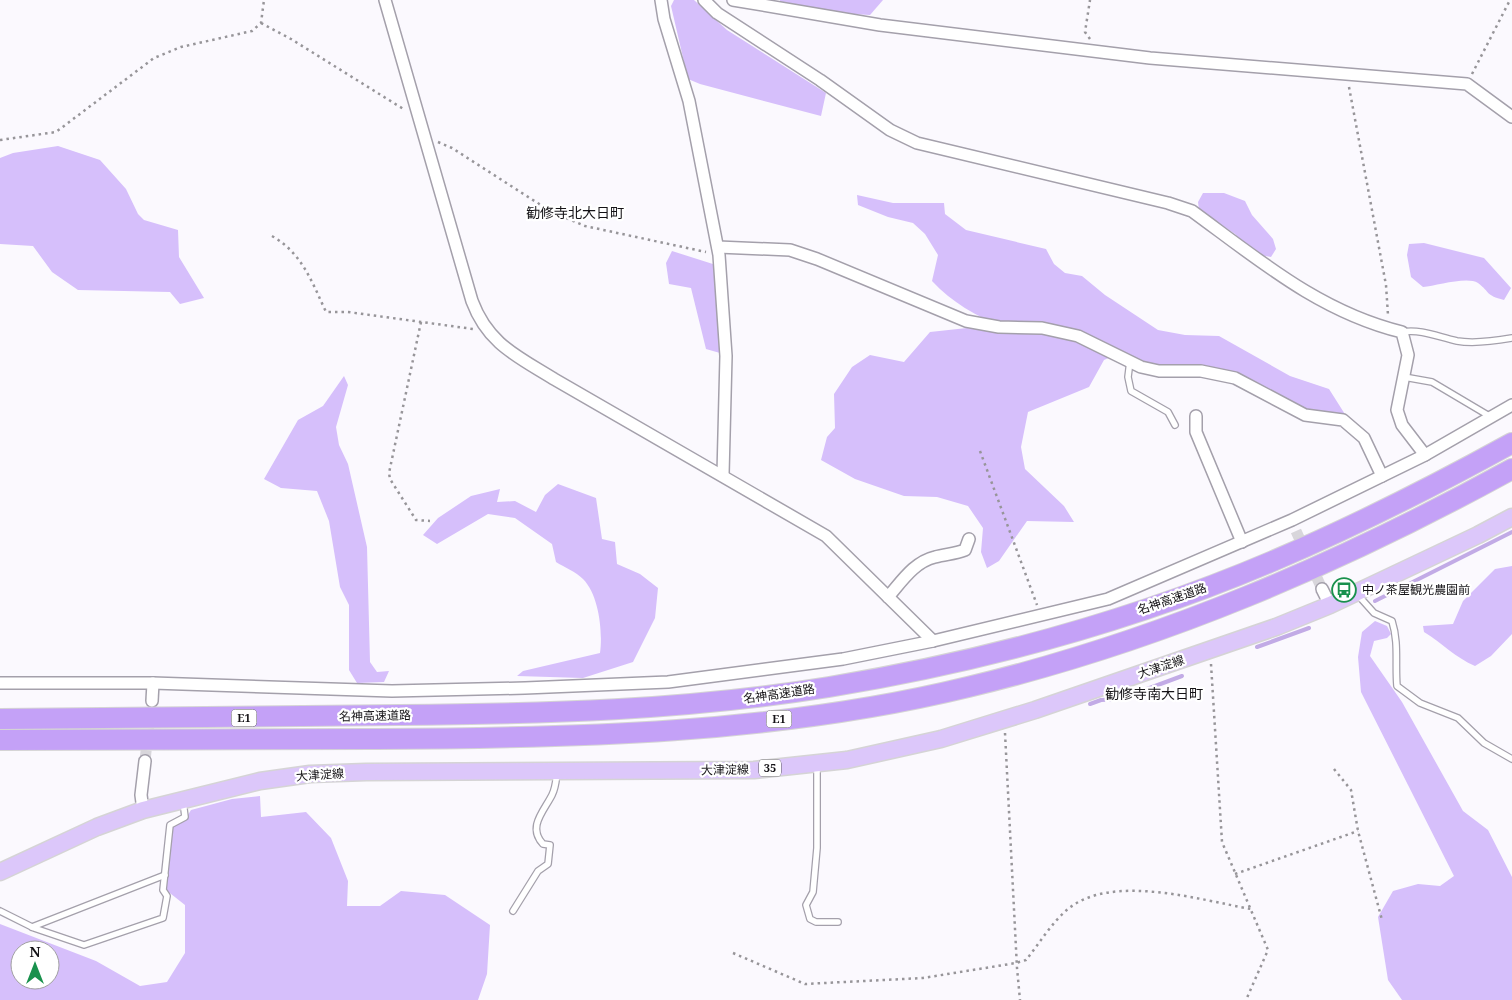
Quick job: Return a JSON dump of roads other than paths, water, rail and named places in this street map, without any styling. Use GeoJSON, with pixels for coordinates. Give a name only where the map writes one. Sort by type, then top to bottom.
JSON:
{"type":"FeatureCollection","features":[{"type":"Feature","properties":{"kind":"highway","name":"名神高速道路"},"geometry":{"type":"LineString","coordinates":[[0,719],[558,712],[742,699],[898,675],[1061,635],[1154,606],[1232,578],[1380,512],[1512,443]]}},
{"type":"Feature","properties":{"kind":"highway","name":"名神高速道路"},"geometry":{"type":"LineString","coordinates":[[0,740],[476,738],[622,734],[747,723],[832,712],[903,700],[966,688],[1066,661],[1205,615],[1332,562],[1392,533],[1512,469]]}},
{"type":"Feature","properties":{"kind":"main road","name":"大津淀線"},"geometry":{"type":"LineString","coordinates":[[0,872],[97,827],[143,810],[260,781],[310,774],[754,770],[846,760],[941,739],[1210,650],[1330,605],[1512,517]]}},
{"type":"Feature","properties":{"kind":"street"},"geometry":{"type":"LineString","coordinates":[[385,0],[427,138],[472,301],[480,321],[492,337],[513,354],[554,379],[723,474],[826,536],[933,641]]}},
{"type":"Feature","properties":{"kind":"street"},"geometry":{"type":"LineString","coordinates":[[661,0],[664,19],[690,100],[719,251],[726,356],[723,474]]}},
{"type":"Feature","properties":{"kind":"street"},"geometry":{"type":"LineString","coordinates":[[704,0],[724,18],[820,80],[901,137],[917,143],[1168,203],[1192,211],[1316,299],[1389,329],[1402,332],[1408,355],[1397,410],[1402,425],[1425,454]]}},
{"type":"Feature","properties":{"kind":"street"},"geometry":{"type":"LineString","coordinates":[[733,0],[880,25],[1101,52],[1467,84],[1512,117]]}},
{"type":"Feature","properties":{"kind":"street"},"geometry":{"type":"LineString","coordinates":[[719,251],[790,250],[966,321],[1000,327],[1042,328],[1078,336],[1141,367],[1159,371],[1201,371],[1235,378],[1305,415],[1343,420],[1364,438],[1382,476]]}},
{"type":"Feature","properties":{"kind":"street"},"geometry":{"type":"LineString","coordinates":[[0,682],[153,683],[392,691],[668,682],[843,659],[933,641],[1108,599],[1242,542],[1294,526],[1512,405]]}},
{"type":"Feature","properties":{"kind":"street"},"geometry":{"type":"LineString","coordinates":[[1196,416],[1196,432],[1242,542]]}},
{"type":"Feature","properties":{"kind":"street"},"geometry":{"type":"LineString","coordinates":[[888,597],[915,565],[934,557],[954,555],[965,550],[969,539]]}},
{"type":"Feature","properties":{"kind":"street"},"geometry":{"type":"LineString","coordinates":[[1322,589],[1330,605]]}},
{"type":"Feature","properties":{"kind":"street"},"geometry":{"type":"LineString","coordinates":[[152,702],[153,683]]}},
{"type":"Feature","properties":{"kind":"street"},"geometry":{"type":"LineString","coordinates":[[143,810],[142,795],[145,761]]}},
{"type":"Feature","properties":{"kind":"lane"},"geometry":{"type":"LineString","coordinates":[[1402,332],[1424,332],[1458,341],[1477,342],[1512,338]]}},
{"type":"Feature","properties":{"kind":"lane"},"geometry":{"type":"LineString","coordinates":[[1130,360],[1128,377],[1132,391],[1168,412],[1175,425]]}},
{"type":"Feature","properties":{"kind":"lane"},"geometry":{"type":"LineString","coordinates":[[1404,377],[1432,382],[1491,416]]}},
{"type":"Feature","properties":{"kind":"lane"},"geometry":{"type":"LineString","coordinates":[[1356,593],[1374,613],[1392,621],[1397,638],[1395,668],[1397,686],[1420,703],[1458,718],[1484,743],[1512,759]]}},
{"type":"Feature","properties":{"kind":"lane"},"geometry":{"type":"LineString","coordinates":[[817,763],[817,848],[814,892],[806,906],[810,919],[816,922],[838,922]]}},
{"type":"Feature","properties":{"kind":"lane"},"geometry":{"type":"LineString","coordinates":[[513,911],[538,871],[548,864],[550,845],[543,844],[539,840],[537,821],[552,796],[557,772]]}},
{"type":"Feature","properties":{"kind":"lane"},"geometry":{"type":"LineString","coordinates":[[0,910],[32,927],[84,945],[164,918],[167,896],[163,890],[170,825],[185,817],[183,801]]}},
{"type":"Feature","properties":{"kind":"lane"},"geometry":{"type":"LineString","coordinates":[[32,927],[164,875]]}},
{"type":"Feature","properties":{"kind":"waterway"},"geometry":{"type":"LineString","coordinates":[[1375,601],[1512,532]]}},
{"type":"Feature","properties":{"kind":"waterway"},"geometry":{"type":"LineString","coordinates":[[1257,647],[1309,628]]}},
{"type":"Feature","properties":{"kind":"waterway"},"geometry":{"type":"LineString","coordinates":[[1090,704],[1101,700],[1120,699],[1182,676]]}},
{"type":"Feature","properties":{"kind":"tunnel"},"geometry":{"type":"LineString","coordinates":[[1296,531],[1322,589]]}},
{"type":"Feature","properties":{"kind":"tunnel"},"geometry":{"type":"LineString","coordinates":[[145,761],[150,713]]}},
{"type":"Feature","properties":{"kind":"place","name":"中ノ茶屋観光農園前"},"geometry":{"type":"Point","coordinates":[1344,590]}},
{"type":"Feature","properties":{"kind":"district","name":"勧修寺北大日町"},"geometry":{"type":"Point","coordinates":[575,213]}},
{"type":"Feature","properties":{"kind":"district","name":"勧修寺南大日町"},"geometry":{"type":"Point","coordinates":[1154,694]}}]}
